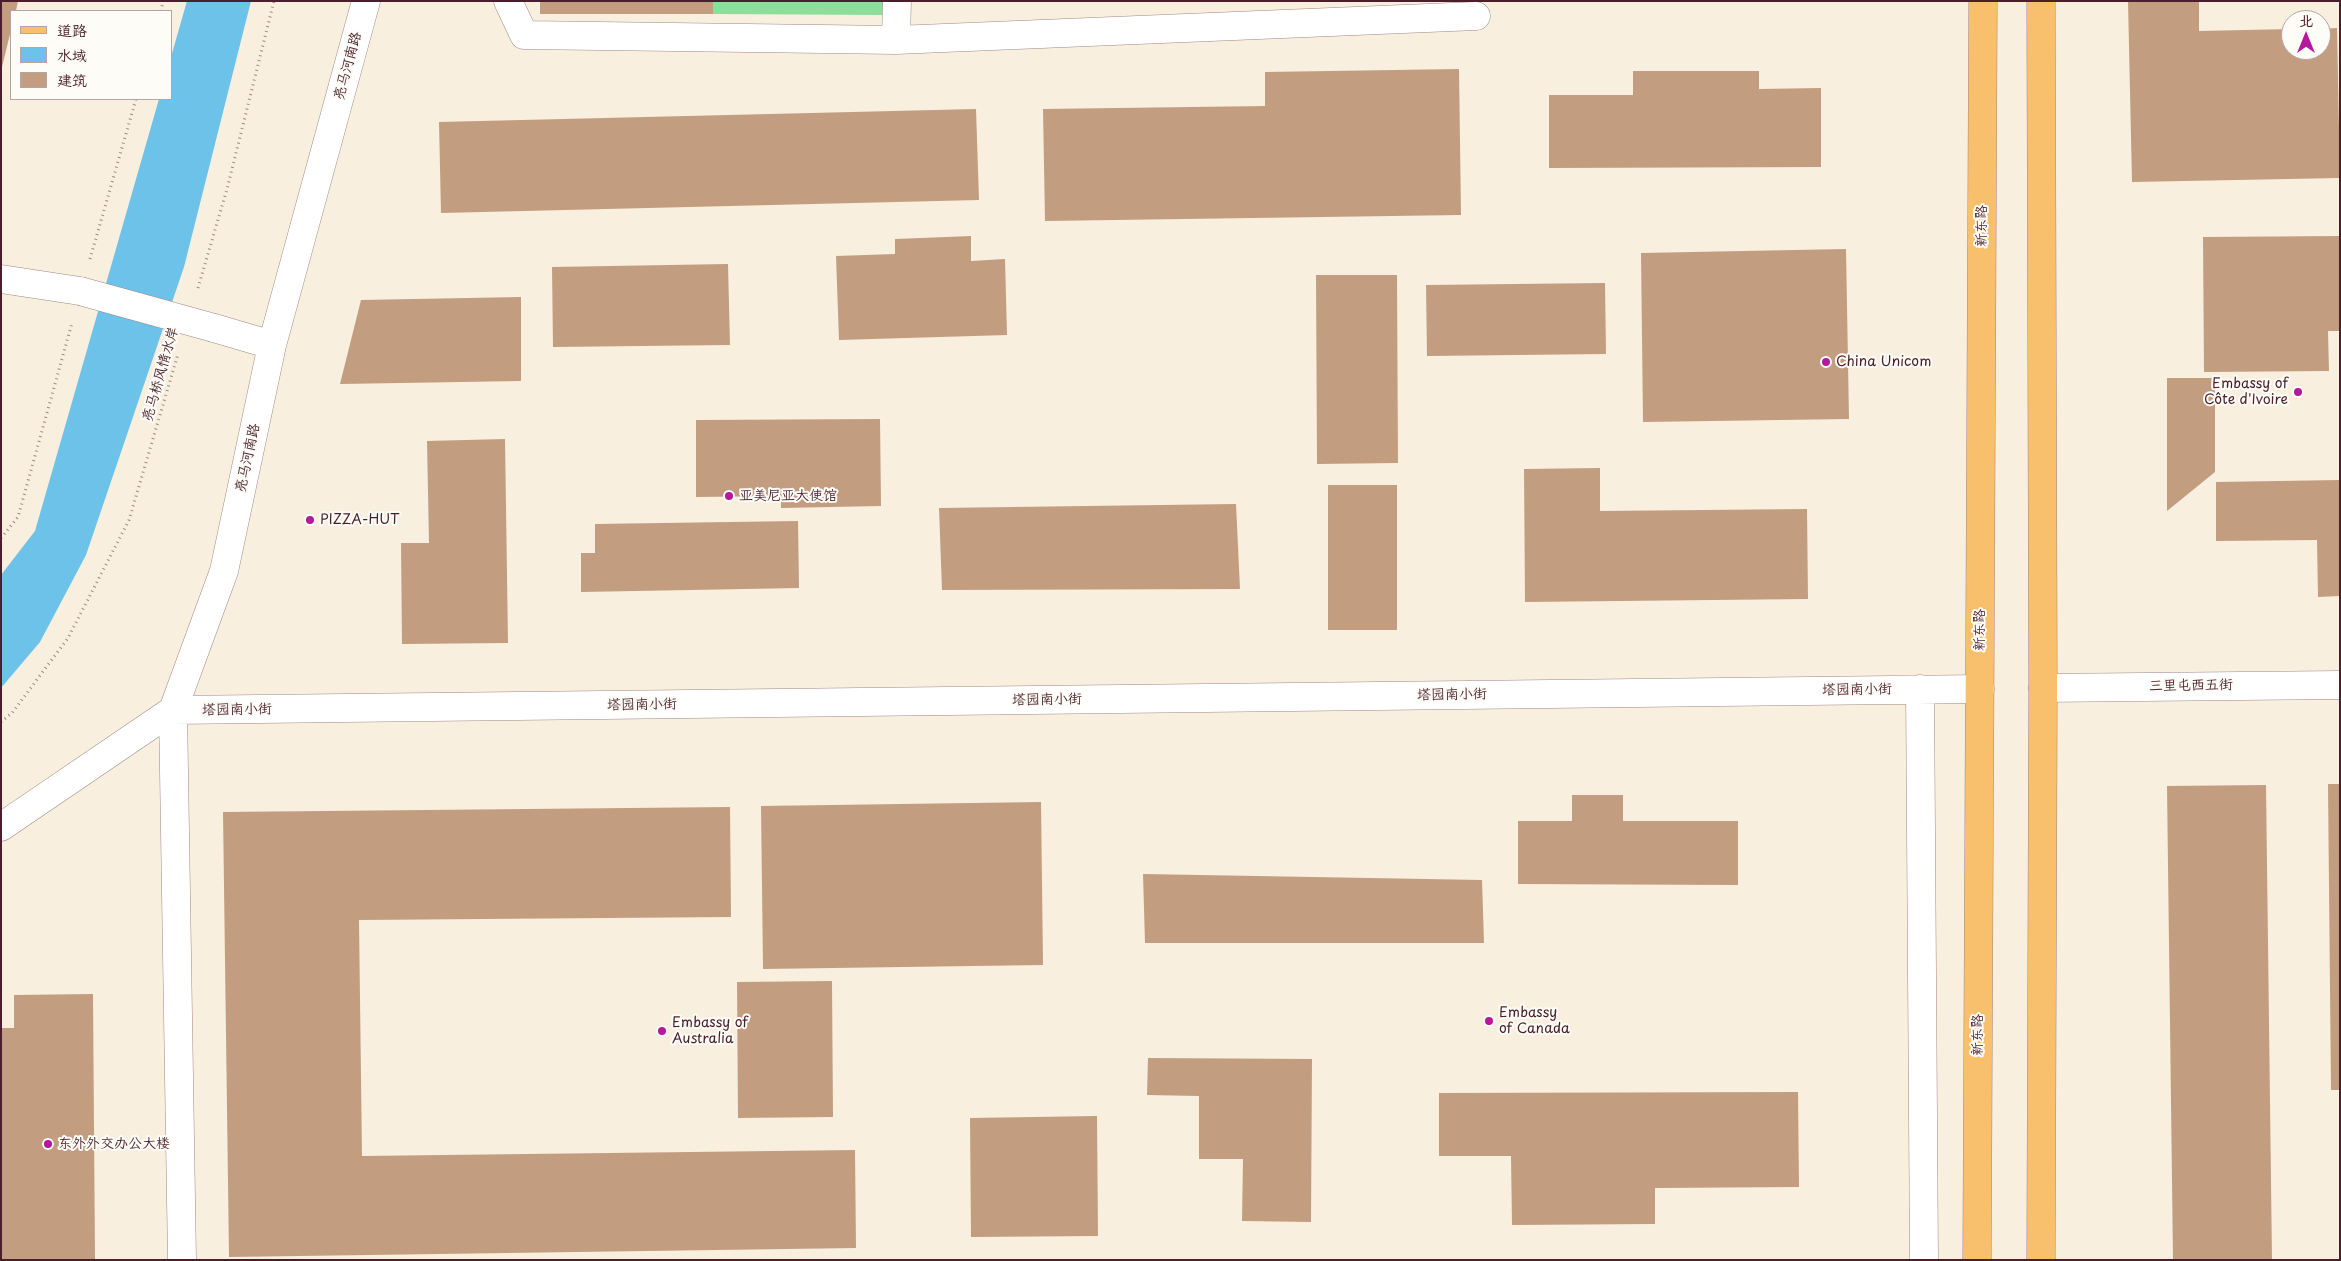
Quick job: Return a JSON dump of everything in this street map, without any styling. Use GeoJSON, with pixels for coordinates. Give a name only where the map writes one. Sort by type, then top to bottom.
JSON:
{"type":"FeatureCollection","features":[{"type":"Feature","properties":{"kind":"main road","name":"新东路"},"geometry":{"type":"LineString","coordinates":[[1977,1260],[1984,1]]}},
{"type":"Feature","properties":{"kind":"main road"},"geometry":{"type":"LineString","coordinates":[[2041,1],[2043,688],[2041,1260]]}},
{"type":"Feature","properties":{"kind":"street","name":"亮马河南路"},"geometry":{"type":"LineString","coordinates":[[173,710],[224,571],[272,345],[366,1]]}},
{"type":"Feature","properties":{"kind":"street"},"geometry":{"type":"LineString","coordinates":[[508,1],[524,35],[896,40],[1476,16]]}},
{"type":"Feature","properties":{"kind":"street"},"geometry":{"type":"LineString","coordinates":[[896,40],[897,1]]}},
{"type":"Feature","properties":{"kind":"street"},"geometry":{"type":"LineString","coordinates":[[1,279],[80,291],[272,345]]}},
{"type":"Feature","properties":{"kind":"street","name":"三里屯西五街"},"geometry":{"type":"LineString","coordinates":[[2043,688],[2340,685]]}},
{"type":"Feature","properties":{"kind":"street","name":"塔园南小街"},"geometry":{"type":"LineString","coordinates":[[173,710],[1980,689]]}},
{"type":"Feature","properties":{"kind":"street"},"geometry":{"type":"LineString","coordinates":[[1920,690],[1924,1260]]}},
{"type":"Feature","properties":{"kind":"street"},"geometry":{"type":"LineString","coordinates":[[1,828],[173,710]]}},
{"type":"Feature","properties":{"kind":"street"},"geometry":{"type":"LineString","coordinates":[[173,710],[182,1260]]}},
{"type":"Feature","properties":{"kind":"path"},"geometry":{"type":"LineString","coordinates":[[196,293],[227,189],[274,1]]}},
{"type":"Feature","properties":{"kind":"path","name":"亮马桥风情水岸"},"geometry":{"type":"LineString","coordinates":[[1,722],[12,713],[68,638],[129,520],[179,350]]}},
{"type":"Feature","properties":{"kind":"green space"},"geometry":{"type":"Polygon","coordinates":[[[713,1],[883,1],[883,15],[713,14],[713,1]]]}},
{"type":"Feature","properties":{"kind":"water"},"geometry":{"type":"Polygon","coordinates":[[[187,1],[251,1],[184,267],[86,555],[40,642],[1,688],[1,575],[35,531],[159,100],[172,100],[172,54],[187,1]]]}},
{"type":"Feature","properties":{"kind":"building"},"geometry":{"type":"Polygon","coordinates":[[[1,1],[18,1],[16,10],[10,10],[10,34],[2,67],[1,1]]]}},
{"type":"Feature","properties":{"kind":"building"},"geometry":{"type":"Polygon","coordinates":[[[540,1],[713,1],[713,14],[540,14],[540,1]]]}},
{"type":"Feature","properties":{"kind":"building"},"geometry":{"type":"Polygon","coordinates":[[[2128,1],[2199,1],[2199,31],[2281,29],[2281,60],[2331,60],[2331,28],[2337,28],[2340,178],[2132,182],[2128,1]]]}},
{"type":"Feature","properties":{"kind":"building"},"geometry":{"type":"Polygon","coordinates":[[[1459,69],[1461,215],[1045,221],[1043,109],[1265,106],[1265,72],[1459,69]]]}},
{"type":"Feature","properties":{"kind":"building"},"geometry":{"type":"Polygon","coordinates":[[[1633,71],[1759,71],[1759,89],[1821,88],[1821,167],[1549,168],[1549,95],[1633,95],[1633,71]]]}},
{"type":"Feature","properties":{"kind":"building"},"geometry":{"type":"Polygon","coordinates":[[[976,109],[979,200],[441,213],[439,122],[976,109]]]}},
{"type":"Feature","properties":{"kind":"building"},"geometry":{"type":"Polygon","coordinates":[[[971,236],[971,261],[1005,259],[1007,335],[839,340],[836,256],[895,254],[895,239],[971,236]]]}},
{"type":"Feature","properties":{"kind":"building"},"geometry":{"type":"Polygon","coordinates":[[[2340,236],[2340,331],[2328,331],[2329,371],[2204,372],[2203,237],[2340,236]]]}},
{"type":"Feature","properties":{"kind":"building"},"geometry":{"type":"Polygon","coordinates":[[[1846,249],[1849,419],[1643,422],[1641,253],[1846,249]]]}},
{"type":"Feature","properties":{"kind":"building"},"geometry":{"type":"Polygon","coordinates":[[[728,264],[730,345],[553,347],[552,267],[728,264]]]}},
{"type":"Feature","properties":{"kind":"building"},"geometry":{"type":"Polygon","coordinates":[[[1316,275],[1397,275],[1398,463],[1317,464],[1316,275]]]}},
{"type":"Feature","properties":{"kind":"building"},"geometry":{"type":"Polygon","coordinates":[[[1605,283],[1606,354],[1427,356],[1426,285],[1605,283]]]}},
{"type":"Feature","properties":{"kind":"building"},"geometry":{"type":"Polygon","coordinates":[[[521,297],[521,381],[340,384],[361,300],[521,297]]]}},
{"type":"Feature","properties":{"kind":"building"},"geometry":{"type":"Polygon","coordinates":[[[2167,378],[2215,378],[2215,472],[2167,511],[2167,378]]]}},
{"type":"Feature","properties":{"kind":"building"},"geometry":{"type":"Polygon","coordinates":[[[880,419],[881,506],[781,508],[781,496],[696,497],[696,420],[880,419]]]}},
{"type":"Feature","properties":{"kind":"building"},"geometry":{"type":"Polygon","coordinates":[[[505,439],[508,643],[402,644],[401,543],[429,543],[427,441],[505,439]]]}},
{"type":"Feature","properties":{"kind":"building"},"geometry":{"type":"Polygon","coordinates":[[[1600,468],[1600,511],[1807,509],[1808,599],[1525,602],[1524,469],[1600,468]]]}},
{"type":"Feature","properties":{"kind":"building"},"geometry":{"type":"Polygon","coordinates":[[[2340,480],[2340,596],[2318,597],[2317,540],[2216,541],[2216,482],[2340,480]]]}},
{"type":"Feature","properties":{"kind":"building"},"geometry":{"type":"Polygon","coordinates":[[[1328,485],[1397,485],[1397,630],[1328,630],[1328,485]]]}},
{"type":"Feature","properties":{"kind":"building"},"geometry":{"type":"Polygon","coordinates":[[[1236,504],[1240,589],[942,590],[939,508],[1236,504]]]}},
{"type":"Feature","properties":{"kind":"building"},"geometry":{"type":"Polygon","coordinates":[[[798,521],[799,588],[581,592],[581,553],[595,553],[595,524],[798,521]]]}},
{"type":"Feature","properties":{"kind":"building"},"geometry":{"type":"Polygon","coordinates":[[[2328,784],[2340,784],[2340,1090],[2331,1090],[2328,784]]]}},
{"type":"Feature","properties":{"kind":"building"},"geometry":{"type":"Polygon","coordinates":[[[2266,785],[2272,1260],[2173,1260],[2167,786],[2266,785]]]}},
{"type":"Feature","properties":{"kind":"building"},"geometry":{"type":"Polygon","coordinates":[[[1572,795],[1623,795],[1623,821],[1738,821],[1738,885],[1518,884],[1518,821],[1572,821],[1572,795]]]}},
{"type":"Feature","properties":{"kind":"building"},"geometry":{"type":"Polygon","coordinates":[[[1041,802],[1043,965],[763,969],[761,806],[1041,802]]]}},
{"type":"Feature","properties":{"kind":"building"},"geometry":{"type":"Polygon","coordinates":[[[730,807],[731,917],[359,920],[362,1156],[855,1150],[856,1248],[229,1257],[223,812],[730,807]]]}},
{"type":"Feature","properties":{"kind":"building"},"geometry":{"type":"Polygon","coordinates":[[[1143,874],[1482,880],[1484,943],[1145,943],[1143,874]]]}},
{"type":"Feature","properties":{"kind":"building"},"geometry":{"type":"Polygon","coordinates":[[[832,981],[833,1117],[738,1118],[737,982],[832,981]]]}},
{"type":"Feature","properties":{"kind":"building","name":"东外外交办公大楼"},"geometry":{"type":"Polygon","coordinates":[[[93,994],[95,1260],[1,1260],[1,1028],[14,1028],[14,995],[93,994]]]}},
{"type":"Feature","properties":{"kind":"building"},"geometry":{"type":"Polygon","coordinates":[[[1148,1058],[1312,1059],[1311,1222],[1242,1221],[1243,1159],[1199,1159],[1199,1096],[1147,1095],[1148,1058]]]}},
{"type":"Feature","properties":{"kind":"building"},"geometry":{"type":"Polygon","coordinates":[[[1798,1092],[1799,1187],[1655,1188],[1655,1224],[1512,1225],[1511,1156],[1439,1156],[1439,1093],[1798,1092]]]}},
{"type":"Feature","properties":{"kind":"building"},"geometry":{"type":"Polygon","coordinates":[[[1097,1116],[1098,1236],[971,1237],[970,1118],[1097,1116]]]}},
{"type":"Feature","properties":{"kind":"place","name":"China Unicom"},"geometry":{"type":"Point","coordinates":[1826,362]}},
{"type":"Feature","properties":{"kind":"place","name":"Embassy of Côte d'Ivoire"},"geometry":{"type":"Point","coordinates":[2298,392]}},
{"type":"Feature","properties":{"kind":"place","name":"亚美尼亚大使馆"},"geometry":{"type":"Point","coordinates":[729,496]}},
{"type":"Feature","properties":{"kind":"place","name":"PIZZA-HUT"},"geometry":{"type":"Point","coordinates":[310,520]}},
{"type":"Feature","properties":{"kind":"place","name":"Embassy of Canada"},"geometry":{"type":"Point","coordinates":[1489,1021]}},
{"type":"Feature","properties":{"kind":"place","name":"Embassy of Australia"},"geometry":{"type":"Point","coordinates":[662,1031]}},
{"type":"Feature","properties":{"kind":"place","name":"东外外交办公大楼"},"geometry":{"type":"Point","coordinates":[48,1144]}}]}
